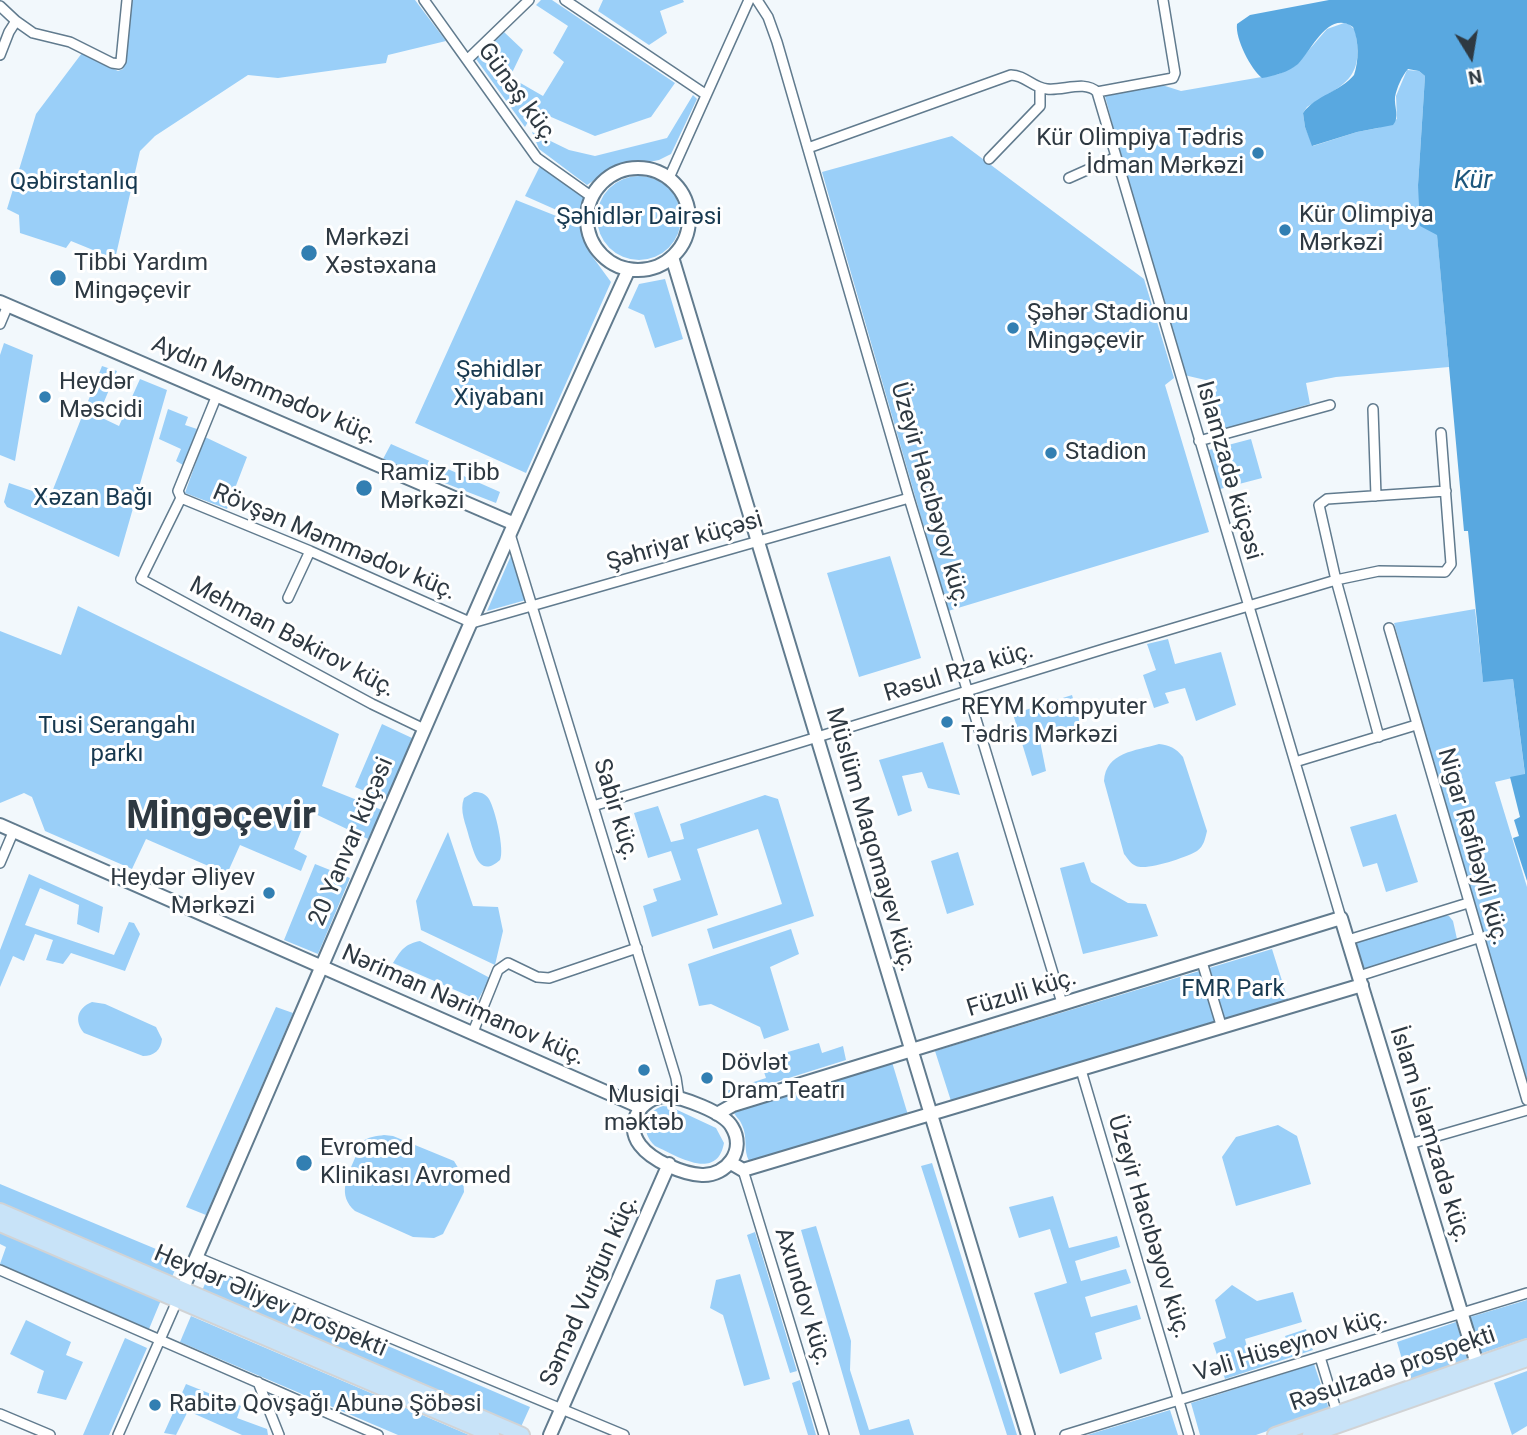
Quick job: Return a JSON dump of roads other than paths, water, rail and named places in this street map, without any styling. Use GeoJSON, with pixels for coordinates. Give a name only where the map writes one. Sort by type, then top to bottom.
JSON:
{"type":"FeatureCollection","features":[{"type":"Feature","properties":{"kind":"main road","name":"Heydər Əliyev prospekti"},"geometry":{"type":"LineString","coordinates":[[0,1211],[179,1295],[492,1435]]}},
{"type":"Feature","properties":{"kind":"main road","name":"Heydər Əliyev prospekti"},"geometry":{"type":"LineString","coordinates":[[0,1224],[522,1435]]}},
{"type":"Feature","properties":{"kind":"main road","name":"Rəsulzadə prospekti"},"geometry":{"type":"LineString","coordinates":[[1275,1435],[1527,1348]]}},
{"type":"Feature","properties":{"kind":"main road","name":"Rəsulzadə prospekti"},"geometry":{"type":"LineString","coordinates":[[1310,1435],[1527,1359]]}},
{"type":"Feature","properties":{"kind":"street"},"geometry":{"type":"LineString","coordinates":[[0,6],[33,33],[70,42],[111,63],[119,64],[127,0]]}},
{"type":"Feature","properties":{"kind":"street","name":"Günəş küç."},"geometry":{"type":"LineString","coordinates":[[424,0],[537,158],[592,197]]}},
{"type":"Feature","properties":{"kind":"street"},"geometry":{"type":"LineString","coordinates":[[468,58],[529,0]]}},
{"type":"Feature","properties":{"kind":"street"},"geometry":{"type":"LineString","coordinates":[[565,0],[705,94]]}},
{"type":"Feature","properties":{"kind":"street"},"geometry":{"type":"LineString","coordinates":[[669,178],[749,0]]}},
{"type":"Feature","properties":{"kind":"street","name":"Üzeyir Hacıbəyov küç."},"geometry":{"type":"LineString","coordinates":[[757,0],[768,18],[808,148],[908,498],[1062,1003]]}},
{"type":"Feature","properties":{"kind":"street"},"geometry":{"type":"LineString","coordinates":[[808,148],[1011,75],[1019,75],[1040,88],[1050,90],[1087,86],[1097,92],[1173,78],[1175,73],[1163,0]]}},
{"type":"Feature","properties":{"kind":"street"},"geometry":{"type":"LineString","coordinates":[[0,55],[16,21]]}},
{"type":"Feature","properties":{"kind":"street"},"geometry":{"type":"LineString","coordinates":[[989,159],[1040,106],[1040,88]]}},
{"type":"Feature","properties":{"kind":"street","name":"Islamzadə küçəsi"},"geometry":{"type":"LineString","coordinates":[[1097,92],[1341,918]]}},
{"type":"Feature","properties":{"kind":"street"},"geometry":{"type":"LineString","coordinates":[[1069,178],[1115,157]]}},
{"type":"Feature","properties":{"kind":"street"},"geometry":{"type":"LineString","coordinates":[[641,168],[669,178],[687,202],[689,222],[684,241],[672,257],[648,269],[629,269],[606,258],[595,246],[588,230],[592,197],[602,183],[621,171],[641,168]]}},
{"type":"Feature","properties":{"kind":"street","name":"Müslüm Maqomayev küç."},"geometry":{"type":"LineString","coordinates":[[672,257],[760,541],[929,1115],[1028,1435]]}},
{"type":"Feature","properties":{"kind":"street","name":"20 Yanvar küçəsi"},"geometry":{"type":"LineString","coordinates":[[118,1435],[472,623],[510,528],[629,269]]}},
{"type":"Feature","properties":{"kind":"street"},"geometry":{"type":"LineString","coordinates":[[0,324],[4,304]]}},
{"type":"Feature","properties":{"kind":"street","name":"Aydın Məmmədov küç."},"geometry":{"type":"LineString","coordinates":[[4,304],[217,395],[510,528]]}},
{"type":"Feature","properties":{"kind":"street"},"geometry":{"type":"LineString","coordinates":[[181,498],[178,491],[217,395]]}},
{"type":"Feature","properties":{"kind":"street"},"geometry":{"type":"LineString","coordinates":[[1199,441],[1330,405]]}},
{"type":"Feature","properties":{"kind":"street"},"geometry":{"type":"LineString","coordinates":[[1373,409],[1376,496]]}},
{"type":"Feature","properties":{"kind":"street"},"geometry":{"type":"LineString","coordinates":[[1379,737],[1336,580],[1319,505],[1327,499],[1446,491],[1441,433]]}},
{"type":"Feature","properties":{"kind":"street","name":"Rəsul Rza küç."},"geometry":{"type":"LineString","coordinates":[[593,806],[1336,580],[1379,571],[1440,573],[1449,569],[1451,564],[1446,491]]}},
{"type":"Feature","properties":{"kind":"street","name":"Rövşən Məmmədov küç."},"geometry":{"type":"LineString","coordinates":[[181,498],[310,551],[472,623]]}},
{"type":"Feature","properties":{"kind":"street","name":"Mehman Bəkirov küç."},"geometry":{"type":"LineString","coordinates":[[181,498],[141,579],[372,704],[424,729]]}},
{"type":"Feature","properties":{"kind":"street","name":"Şəhriyar küçəsi"},"geometry":{"type":"LineString","coordinates":[[472,623],[908,498]]}},
{"type":"Feature","properties":{"kind":"street","name":"Sabir küç."},"geometry":{"type":"LineString","coordinates":[[510,528],[676,1078],[678,1098]]}},
{"type":"Feature","properties":{"kind":"street"},"geometry":{"type":"LineString","coordinates":[[288,598],[310,551]]}},
{"type":"Feature","properties":{"kind":"street","name":"Nigar Rəfibəyli küç."},"geometry":{"type":"LineString","coordinates":[[1389,628],[1527,1100]]}},
{"type":"Feature","properties":{"kind":"street"},"geometry":{"type":"LineString","coordinates":[[1295,762],[1416,725]]}},
{"type":"Feature","properties":{"kind":"street","name":"Nəriman Nərimanov küç."},"geometry":{"type":"LineString","coordinates":[[0,825],[640,1107]]}},
{"type":"Feature","properties":{"kind":"street"},"geometry":{"type":"LineString","coordinates":[[0,863],[14,830]]}},
{"type":"Feature","properties":{"kind":"street"},"geometry":{"type":"LineString","coordinates":[[1348,940],[1468,903]]}},
{"type":"Feature","properties":{"kind":"street","name":"Füzuli küç."},"geometry":{"type":"LineString","coordinates":[[717,1114],[733,1105],[1341,918]]}},
{"type":"Feature","properties":{"kind":"street","name":"İslam İslamzadə küç."},"geometry":{"type":"LineString","coordinates":[[1341,918],[1477,1364]]}},
{"type":"Feature","properties":{"kind":"street"},"geometry":{"type":"LineString","coordinates":[[731,1163],[743,1170],[1223,1028],[1478,938]]}},
{"type":"Feature","properties":{"kind":"street"},"geometry":{"type":"LineString","coordinates":[[473,1032],[498,970],[504,965],[508,963],[537,977],[549,978],[637,948]]}},
{"type":"Feature","properties":{"kind":"street"},"geometry":{"type":"LineString","coordinates":[[1202,962],[1223,1028]]}},
{"type":"Feature","properties":{"kind":"street","name":"Üzeyir Hacıbəyov küç."},"geometry":{"type":"LineString","coordinates":[[1081,1070],[1189,1435]]}},
{"type":"Feature","properties":{"kind":"street"},"geometry":{"type":"LineString","coordinates":[[654,1097],[678,1098],[717,1114],[728,1122],[734,1131],[737,1147],[731,1163],[723,1170],[705,1175],[691,1173],[646,1152],[638,1142],[634,1121],[640,1107],[654,1097]]}},
{"type":"Feature","properties":{"kind":"street"},"geometry":{"type":"LineString","coordinates":[[1410,1144],[1527,1110]]}},
{"type":"Feature","properties":{"kind":"street","name":"Səməd Vurğun küç."},"geometry":{"type":"LineString","coordinates":[[550,1435],[668,1164]]}},
{"type":"Feature","properties":{"kind":"street","name":"Axundov küç."},"geometry":{"type":"LineString","coordinates":[[743,1170],[824,1435]]}},
{"type":"Feature","properties":{"kind":"street"},"geometry":{"type":"LineString","coordinates":[[196,1257],[624,1435]]}},
{"type":"Feature","properties":{"kind":"street"},"geometry":{"type":"LineString","coordinates":[[0,1270],[378,1435]]}},
{"type":"Feature","properties":{"kind":"street","name":"Vəli Hüseynov küç."},"geometry":{"type":"LineString","coordinates":[[1065,1435],[1527,1293]]}},
{"type":"Feature","properties":{"kind":"street"},"geometry":{"type":"LineString","coordinates":[[1320,1357],[1337,1413]]}},
{"type":"Feature","properties":{"kind":"street"},"geometry":{"type":"LineString","coordinates":[[258,1382],[279,1435]]}},
{"type":"Feature","properties":{"kind":"street"},"geometry":{"type":"LineString","coordinates":[[0,1414],[50,1435]]}},
{"type":"Feature","properties":{"kind":"water","name":"Kür"},"geometry":{"type":"Polygon","coordinates":[[[1329,0],[1527,0],[1527,881],[1513,838],[1519,836],[1514,820],[1520,817],[1510,777],[1525,774],[1513,679],[1483,682],[1468,531],[1464,531],[1437,235],[1420,226],[1418,185],[1425,76],[1419,71],[1408,69],[1404,75],[1395,97],[1396,115],[1393,125],[1357,132],[1312,146],[1303,113],[1314,102],[1342,86],[1354,75],[1358,51],[1353,27],[1344,23],[1328,28],[1298,64],[1281,73],[1262,78],[1249,61],[1237,30],[1237,24],[1250,15],[1329,0]]]}},
{"type":"Feature","properties":{"kind":"place","name":"Kür Olimpiya Tədris İdman Mərkəzi"},"geometry":{"type":"Point","coordinates":[1258,153]}},
{"type":"Feature","properties":{"kind":"place","name":"Kür Olimpiya Mərkəzi"},"geometry":{"type":"Point","coordinates":[1285,230]}},
{"type":"Feature","properties":{"kind":"place","name":"Mərkəzi Xəstəxana"},"geometry":{"type":"Point","coordinates":[309,253]}},
{"type":"Feature","properties":{"kind":"place","name":"Tibbi Yardım Mingəçevir"},"geometry":{"type":"Point","coordinates":[58,278]}},
{"type":"Feature","properties":{"kind":"place","name":"Şəhər Stadionu Mingəçevir"},"geometry":{"type":"Point","coordinates":[1013,328]}},
{"type":"Feature","properties":{"kind":"place","name":"Heydər Məscidi"},"geometry":{"type":"Point","coordinates":[45,397]}},
{"type":"Feature","properties":{"kind":"place","name":"Stadion"},"geometry":{"type":"Point","coordinates":[1051,453]}},
{"type":"Feature","properties":{"kind":"place","name":"Ramiz Tibb Mərkəzi"},"geometry":{"type":"Point","coordinates":[364,488]}},
{"type":"Feature","properties":{"kind":"place","name":"REYM Kompyuter Tədris Mərkəzi"},"geometry":{"type":"Point","coordinates":[947,722]}},
{"type":"Feature","properties":{"kind":"place","name":"Heydər Əliyev Mərkəzi"},"geometry":{"type":"Point","coordinates":[269,893]}},
{"type":"Feature","properties":{"kind":"place","name":"Musiqi məktəb"},"geometry":{"type":"Point","coordinates":[644,1070]}},
{"type":"Feature","properties":{"kind":"place","name":"Dövlət Dram Teatrı"},"geometry":{"type":"Point","coordinates":[707,1078]}},
{"type":"Feature","properties":{"kind":"place","name":"Evromed Klinikası Avromed"},"geometry":{"type":"Point","coordinates":[304,1163]}},
{"type":"Feature","properties":{"kind":"place","name":"Rabitə Qovşağı Abunə Şöbəsi"},"geometry":{"type":"Point","coordinates":[155,1405]}},
{"type":"Feature","properties":{"kind":"district","name":"Mingəçevir"},"geometry":{"type":"Point","coordinates":[221,818]}},
{"type":"Feature","properties":{"kind":"park label","name":"Qəbirstanlıq"},"geometry":{"type":"Point","coordinates":[74,183]}},
{"type":"Feature","properties":{"kind":"park label","name":"Şəhidlər Dairəsi"},"geometry":{"type":"Point","coordinates":[639,218]}},
{"type":"Feature","properties":{"kind":"park label","name":"Şəhidlər Xiyabanı"},"geometry":{"type":"Point","coordinates":[499,385]}},
{"type":"Feature","properties":{"kind":"park label","name":"Xəzan Bağı"},"geometry":{"type":"Point","coordinates":[93,499]}},
{"type":"Feature","properties":{"kind":"park label","name":"Tusi Serangahı parkı"},"geometry":{"type":"Point","coordinates":[117,741]}},
{"type":"Feature","properties":{"kind":"park label","name":"FMR Park"},"geometry":{"type":"Point","coordinates":[1233,990]}}]}
